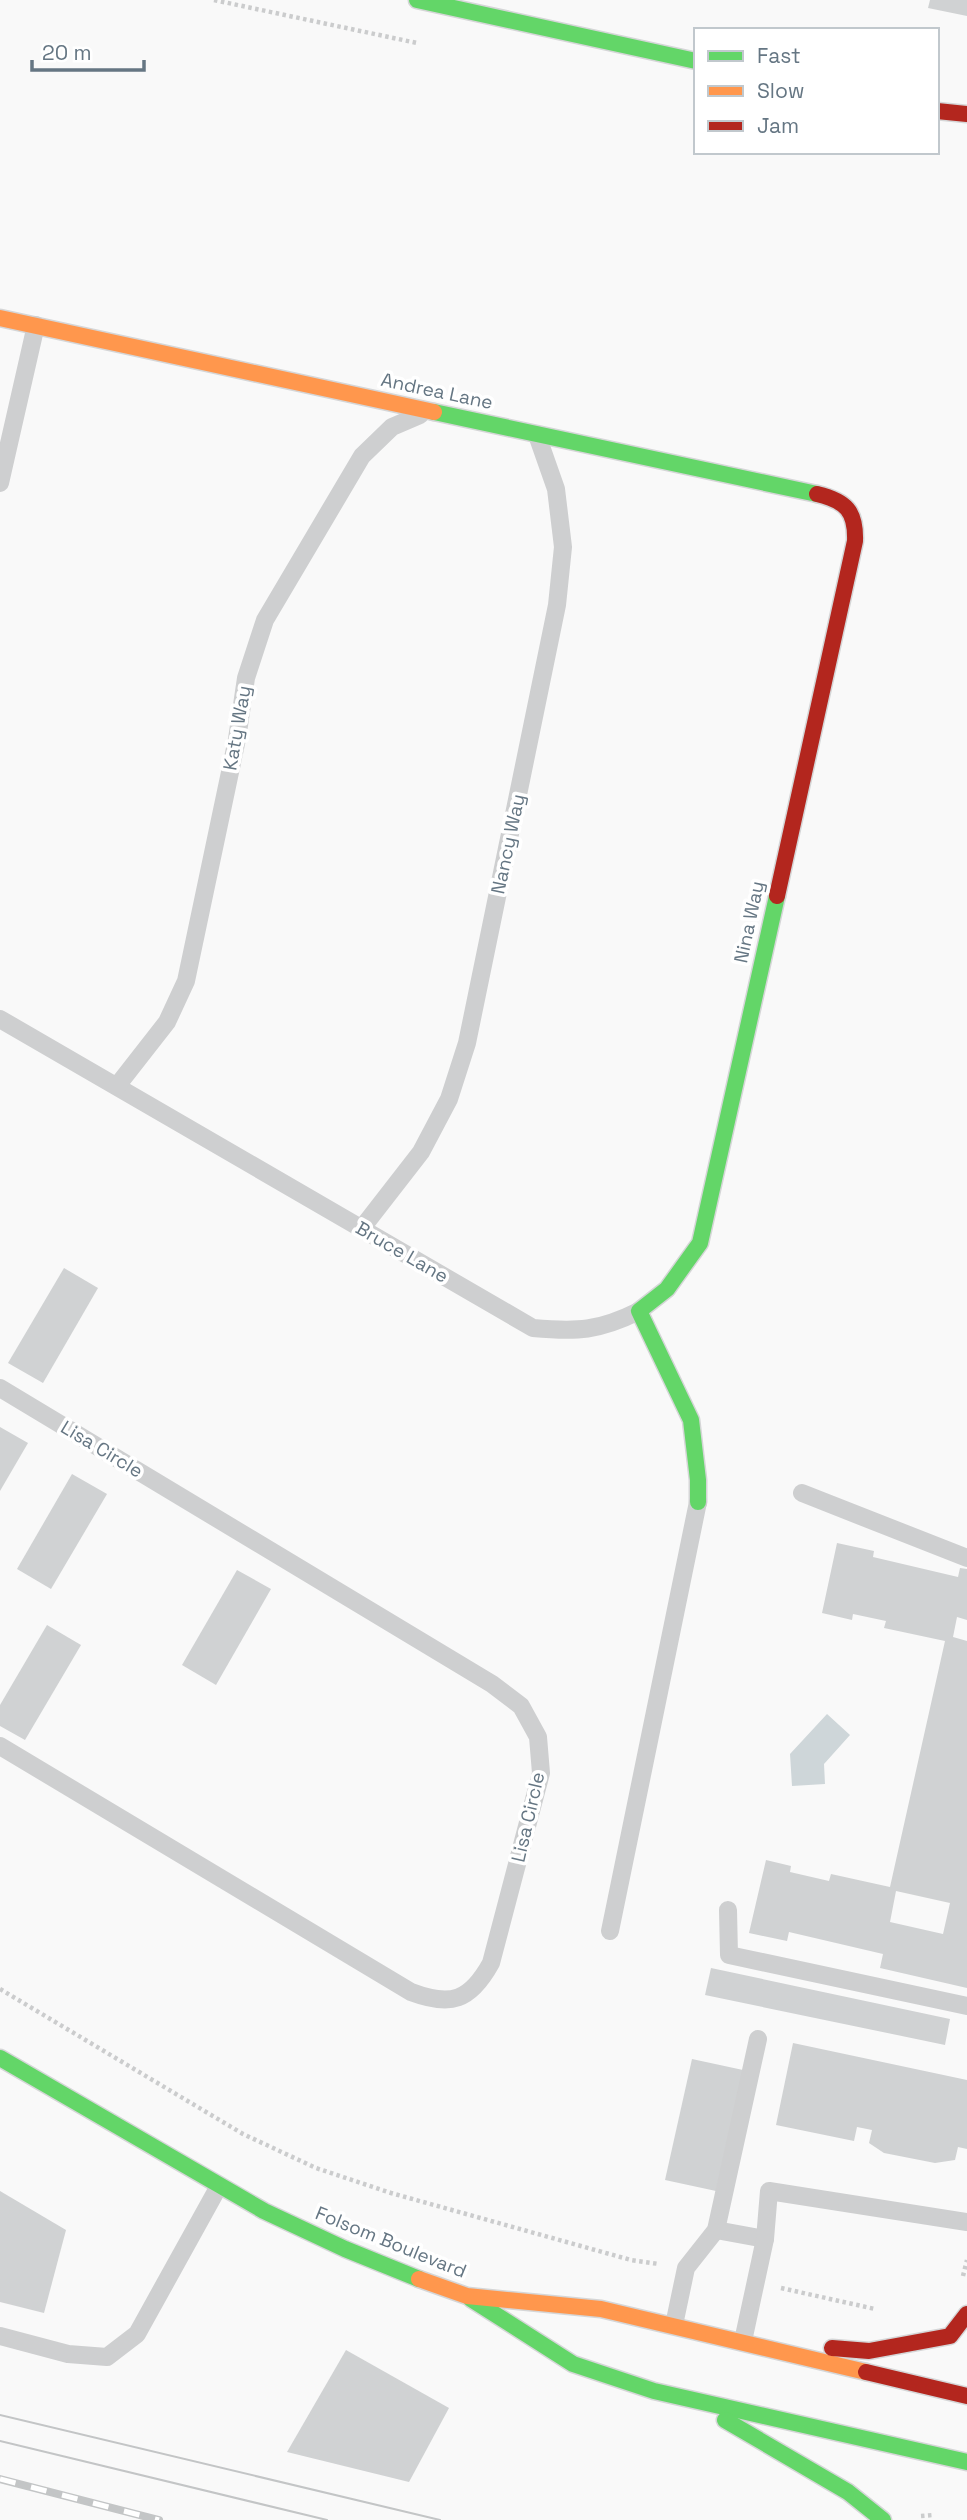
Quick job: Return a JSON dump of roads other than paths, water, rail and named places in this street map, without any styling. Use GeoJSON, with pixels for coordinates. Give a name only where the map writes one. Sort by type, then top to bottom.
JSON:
{"type":"FeatureCollection","features":[{"type":"Feature","properties":{"kind":"street"},"geometry":{"type":"LineString","coordinates":[[417,0],[694,61]]}},
{"type":"Feature","properties":{"kind":"street"},"geometry":{"type":"LineString","coordinates":[[939,111],[967,114]]}},
{"type":"Feature","properties":{"kind":"street","name":"Andrea Lane"},"geometry":{"type":"LineString","coordinates":[[0,318],[825,496],[845,503],[857,520]]}},
{"type":"Feature","properties":{"kind":"street","name":"Nina Way"},"geometry":{"type":"LineString","coordinates":[[639,1311],[679,1277],[700,1242],[855,541],[857,520]]}},
{"type":"Feature","properties":{"kind":"street"},"geometry":{"type":"LineString","coordinates":[[639,1311],[691,1420],[698,1502]]}},
{"type":"Feature","properties":{"kind":"street","name":"Folsom Boulevard"},"geometry":{"type":"LineString","coordinates":[[0,2058],[264,2211],[345,2249],[432,2284],[467,2295],[601,2309],[967,2396]]}},
{"type":"Feature","properties":{"kind":"street"},"geometry":{"type":"LineString","coordinates":[[467,2295],[573,2364],[693,2401],[967,2462]]}},
{"type":"Feature","properties":{"kind":"street"},"geometry":{"type":"LineString","coordinates":[[743,2341],[869,2351],[950,2336],[967,2314]]}},
{"type":"Feature","properties":{"kind":"street"},"geometry":{"type":"LineString","coordinates":[[693,2401],[848,2492],[883,2520]]}},
{"type":"Feature","properties":{"kind":"lane"},"geometry":{"type":"LineString","coordinates":[[0,483],[36,326]]}},
{"type":"Feature","properties":{"kind":"lane","name":"Katy Way"},"geometry":{"type":"LineString","coordinates":[[117,1086],[167,1022],[186,981],[237,739],[246,678],[265,620],[362,456],[392,427],[429,411]]}},
{"type":"Feature","properties":{"kind":"lane","name":"Nancy Way"},"geometry":{"type":"LineString","coordinates":[[362,1228],[421,1152],[449,1100],[467,1043],[557,605],[563,547],[556,489],[536,434]]}},
{"type":"Feature","properties":{"kind":"lane","name":"Bruce Lane"},"geometry":{"type":"LineString","coordinates":[[0,1019],[533,1328],[573,1331],[613,1324],[639,1311]]}},
{"type":"Feature","properties":{"kind":"lane","name":"Lisa Circle"},"geometry":{"type":"LineString","coordinates":[[0,1388],[492,1684],[521,1706],[538,1737],[541,1773],[491,1964],[479,1985],[458,1998],[434,2001],[411,1992],[0,1746]]}},
{"type":"Feature","properties":{"kind":"lane"},"geometry":{"type":"LineString","coordinates":[[802,1493],[967,1558]]}},
{"type":"Feature","properties":{"kind":"lane"},"geometry":{"type":"LineString","coordinates":[[610,1931],[698,1502]]}},
{"type":"Feature","properties":{"kind":"lane"},"geometry":{"type":"LineString","coordinates":[[728,1910],[726,1922],[729,1955],[967,2006]]}},
{"type":"Feature","properties":{"kind":"lane"},"geometry":{"type":"LineString","coordinates":[[674,2325],[686,2268],[716,2230],[758,2039]]}},
{"type":"Feature","properties":{"kind":"lane"},"geometry":{"type":"LineString","coordinates":[[0,2336],[68,2354],[107,2357],[137,2334],[219,2186]]}},
{"type":"Feature","properties":{"kind":"lane"},"geometry":{"type":"LineString","coordinates":[[743,2341],[765,2239],[769,2191],[967,2222]]}},
{"type":"Feature","properties":{"kind":"lane"},"geometry":{"type":"LineString","coordinates":[[716,2230],[765,2239]]}},
{"type":"Feature","properties":{"kind":"tram line"},"geometry":{"type":"LineString","coordinates":[[0,2415],[440,2520]]}},
{"type":"Feature","properties":{"kind":"tram line"},"geometry":{"type":"LineString","coordinates":[[0,2441],[327,2520]]}},
{"type":"Feature","properties":{"kind":"railway"},"geometry":{"type":"LineString","coordinates":[[0,2479],[159,2520]]}}]}
